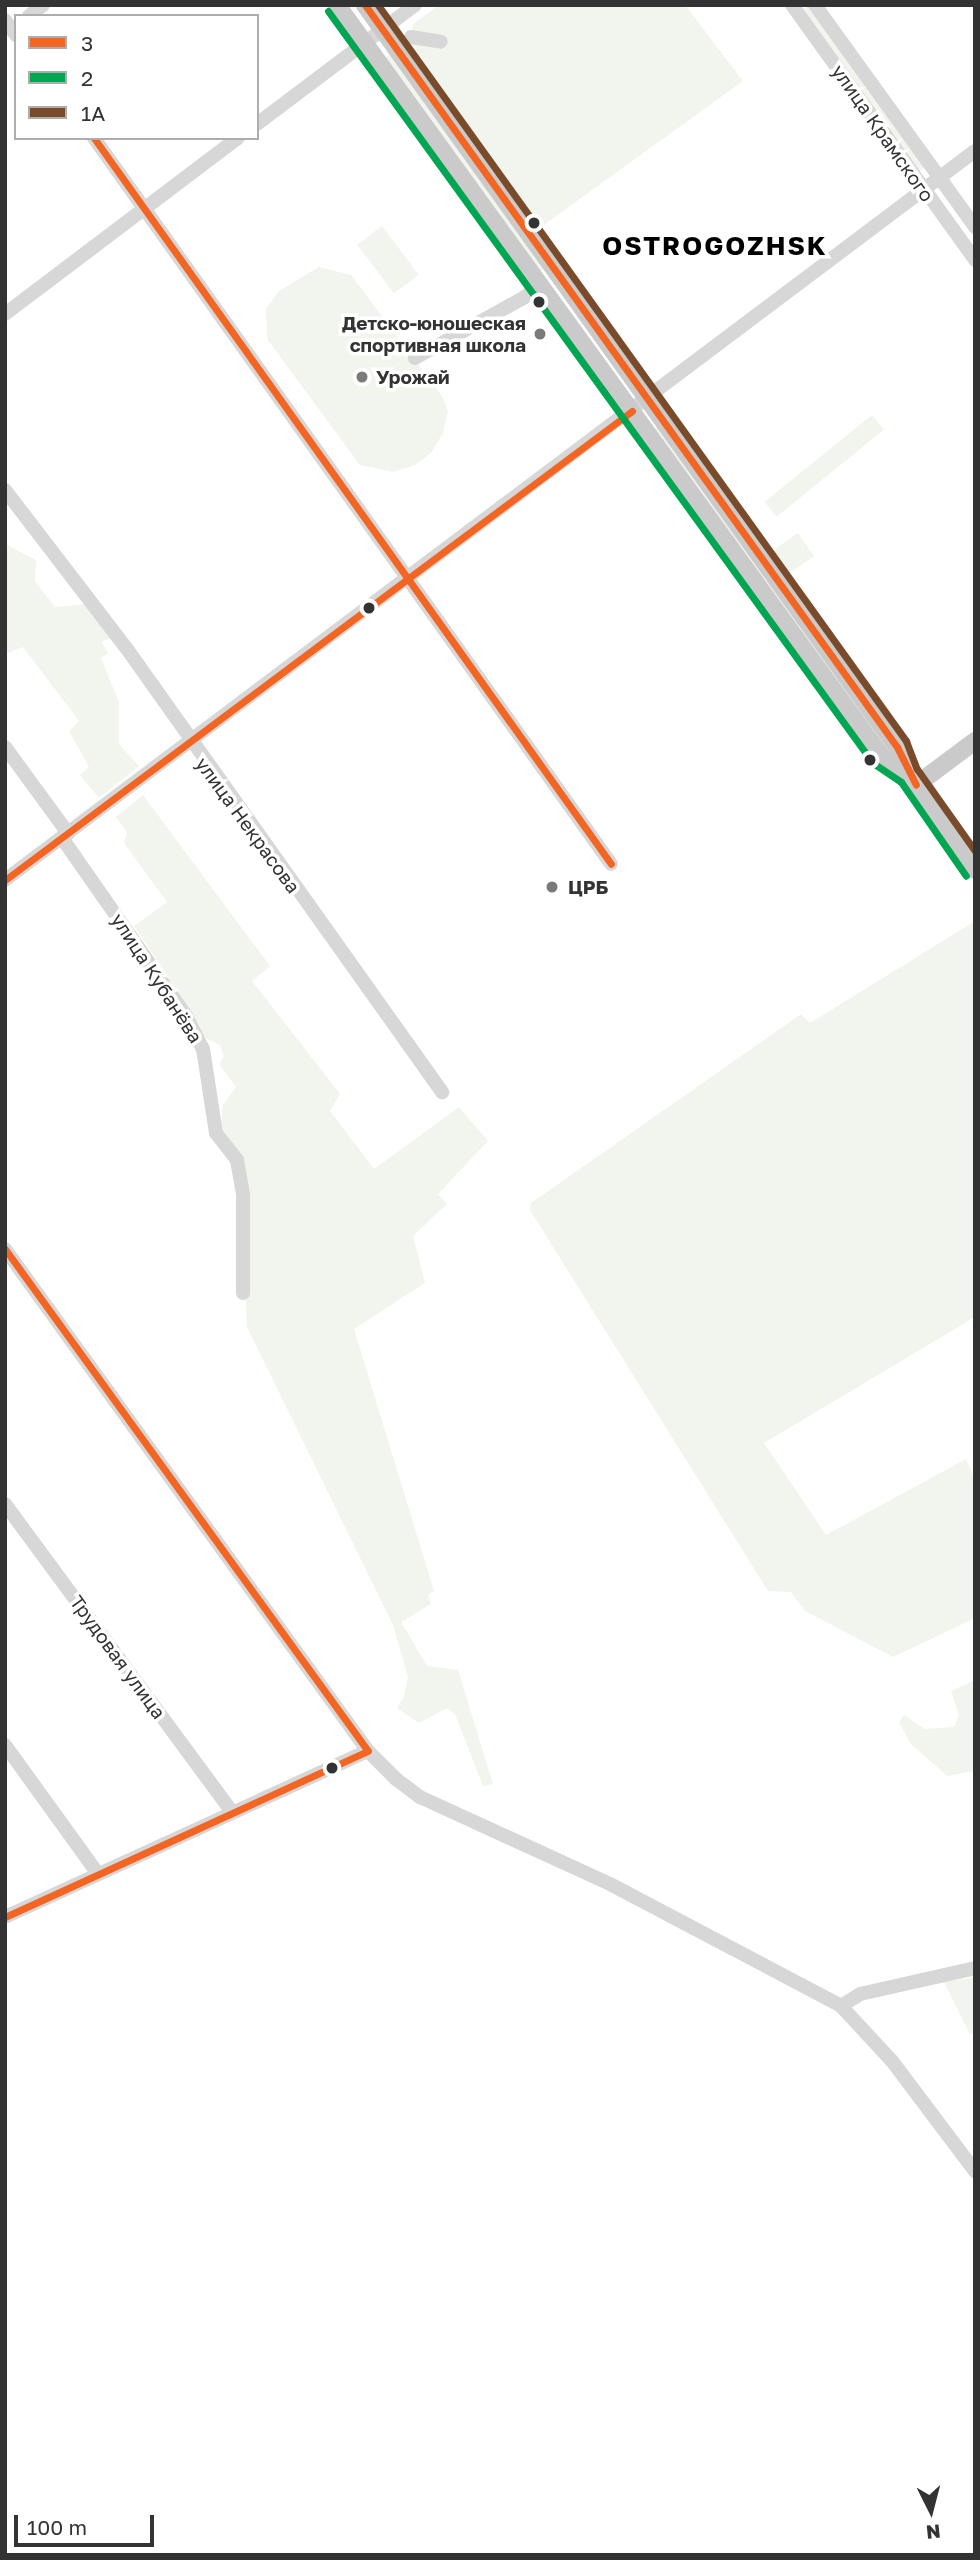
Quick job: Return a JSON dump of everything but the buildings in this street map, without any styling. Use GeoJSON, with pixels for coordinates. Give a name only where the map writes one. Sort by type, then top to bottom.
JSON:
{"type":"FeatureCollection","features":[{"type":"Feature","properties":{"kind":"main road"},"geometry":{"type":"LineString","coordinates":[[337,5],[882,757],[912,780]]}},
{"type":"Feature","properties":{"kind":"main road"},"geometry":{"type":"LineString","coordinates":[[365,5],[897,747],[912,780],[975,870]]}},
{"type":"Feature","properties":{"kind":"main road"},"geometry":{"type":"LineString","coordinates":[[538,284],[556,271]]}},
{"type":"Feature","properties":{"kind":"main road"},"geometry":{"type":"LineString","coordinates":[[912,780],[975,741]]}},
{"type":"Feature","properties":{"kind":"street"},"geometry":{"type":"LineString","coordinates":[[259,123],[415,5]]}},
{"type":"Feature","properties":{"kind":"street","name":"улица Крамского"},"geometry":{"type":"LineString","coordinates":[[792,5],[975,260]]}},
{"type":"Feature","properties":{"kind":"street","name":"улица Крамского"},"geometry":{"type":"LineString","coordinates":[[815,5],[975,227]]}},
{"type":"Feature","properties":{"kind":"street"},"geometry":{"type":"LineString","coordinates":[[411,37],[441,42]]}},
{"type":"Feature","properties":{"kind":"street"},"geometry":{"type":"LineString","coordinates":[[96,140],[146,207],[611,864]]}},
{"type":"Feature","properties":{"kind":"street"},"geometry":{"type":"LineString","coordinates":[[5,314],[235,140]]}},
{"type":"Feature","properties":{"kind":"street"},"geometry":{"type":"LineString","coordinates":[[5,880],[190,744],[407,576],[647,400],[975,151]]}},
{"type":"Feature","properties":{"kind":"street"},"geometry":{"type":"LineString","coordinates":[[415,358],[525,297],[538,284]]}},
{"type":"Feature","properties":{"kind":"street","name":"улица Некрасова"},"geometry":{"type":"LineString","coordinates":[[5,490],[127,649],[190,744],[442,1092]]}},
{"type":"Feature","properties":{"kind":"street","name":"улица Кубанёва"},"geometry":{"type":"LineString","coordinates":[[5,747],[186,1016],[203,1049],[216,1133],[237,1160],[243,1195],[243,1293]]}},
{"type":"Feature","properties":{"kind":"street"},"geometry":{"type":"LineString","coordinates":[[5,1250],[368,1751],[420,1797],[610,1884],[841,2006],[877,2043],[975,2171]]}},
{"type":"Feature","properties":{"kind":"street","name":"Трудовая улица"},"geometry":{"type":"LineString","coordinates":[[5,1503],[231,1811]]}},
{"type":"Feature","properties":{"kind":"street"},"geometry":{"type":"LineString","coordinates":[[5,1745],[98,1874]]}},
{"type":"Feature","properties":{"kind":"street"},"geometry":{"type":"LineString","coordinates":[[5,1917],[231,1811],[368,1751]]}},
{"type":"Feature","properties":{"kind":"street"},"geometry":{"type":"LineString","coordinates":[[841,2006],[860,1994],[975,1968]]}},
{"type":"Feature","properties":{"kind":"shaded area"},"geometry":{"type":"Polygon","coordinates":[[[439,5],[685,5],[743,81],[541,227],[410,49],[413,24],[439,5]]]}},
{"type":"Feature","properties":{"kind":"shaded area"},"geometry":{"type":"Polygon","coordinates":[[[808,5],[926,167],[917,173],[800,11],[808,5]]]}},
{"type":"Feature","properties":{"kind":"shaded area"},"geometry":{"type":"Polygon","coordinates":[[[392,53],[547,267],[538,273],[383,59],[392,53]]]}},
{"type":"Feature","properties":{"kind":"shaded area"},"geometry":{"type":"Polygon","coordinates":[[[382,226],[419,275],[394,293],[357,245],[382,226]]]}},
{"type":"Feature","properties":{"kind":"shaded area","name":"Урожай"},"geometry":{"type":"Polygon","coordinates":[[[319,267],[351,275],[442,396],[448,411],[443,433],[431,453],[415,465],[393,472],[360,465],[267,339],[266,309],[279,291],[319,267]]]}},
{"type":"Feature","properties":{"kind":"shaded area"},"geometry":{"type":"Polygon","coordinates":[[[872,415],[884,430],[777,517],[765,502],[872,415]]]}},
{"type":"Feature","properties":{"kind":"shaded area"},"geometry":{"type":"Polygon","coordinates":[[[660,425],[878,729],[872,734],[652,431],[660,425]]]}},
{"type":"Feature","properties":{"kind":"shaded area"},"geometry":{"type":"Polygon","coordinates":[[[798,533],[814,556],[789,574],[773,551],[798,533]]]}},
{"type":"Feature","properties":{"kind":"shaded area"},"geometry":{"type":"Polygon","coordinates":[[[5,544],[36,560],[35,581],[55,607],[87,604],[112,637],[102,642],[108,653],[101,658],[119,702],[119,744],[139,766],[99,798],[80,775],[89,767],[69,731],[79,721],[23,647],[5,654],[5,544]]]}},
{"type":"Feature","properties":{"kind":"shaded area"},"geometry":{"type":"Polygon","coordinates":[[[143,795],[270,966],[252,981],[340,1094],[330,1111],[374,1169],[459,1107],[488,1141],[438,1194],[447,1204],[413,1236],[425,1283],[354,1329],[434,1591],[428,1595],[431,1604],[401,1622],[427,1666],[458,1670],[493,1784],[483,1786],[455,1714],[447,1708],[419,1723],[397,1708],[404,1697],[408,1677],[393,1625],[247,1327],[241,1157],[221,1126],[223,1105],[236,1087],[219,1064],[224,1057],[220,1045],[202,1037],[193,1014],[134,926],[167,902],[124,843],[127,832],[116,817],[143,795]]]}},
{"type":"Feature","properties":{"kind":"shaded area"},"geometry":{"type":"Polygon","coordinates":[[[975,921],[975,1317],[764,1443],[826,1535],[966,1459],[975,1480],[975,1618],[893,1657],[805,1611],[791,1592],[768,1591],[530,1210],[531,1203],[801,1014],[810,1023],[975,921]]]}},
{"type":"Feature","properties":{"kind":"shaded area"},"geometry":{"type":"Polygon","coordinates":[[[975,1680],[975,1771],[947,1776],[910,1743],[899,1722],[904,1715],[925,1729],[954,1727],[959,1715],[951,1691],[975,1680]]]}},
{"type":"Feature","properties":{"kind":"shaded area"},"geometry":{"type":"Polygon","coordinates":[[[975,1977],[975,2033],[970,2034],[944,1982],[975,1977]]]}},
{"type":"Feature","properties":{"kind":"transit line","name":"3"},"geometry":{"type":"LineString","coordinates":[[365,5],[897,747],[916,785]]}},
{"type":"Feature","properties":{"kind":"transit line","name":"1А"},"geometry":{"type":"LineString","coordinates":[[378,5],[906,741],[917,769],[975,851]]}},
{"type":"Feature","properties":{"kind":"transit line","name":"2"},"geometry":{"type":"LineString","coordinates":[[328,11],[873,763],[901,782],[966,876]]}},
{"type":"Feature","properties":{"kind":"transit line","name":"3"},"geometry":{"type":"LineString","coordinates":[[95,140],[611,864]]}},
{"type":"Feature","properties":{"kind":"transit line","name":"3"},"geometry":{"type":"LineString","coordinates":[[5,880],[632,411]]}},
{"type":"Feature","properties":{"kind":"transit line","name":"3"},"geometry":{"type":"LineString","coordinates":[[5,1249],[368,1751]]}},
{"type":"Feature","properties":{"kind":"transit line","name":"3"},"geometry":{"type":"LineString","coordinates":[[5,1917],[368,1751]]}},
{"type":"Feature","properties":{"kind":"place","name":"Детско-юношеская спортивная школа"},"geometry":{"type":"Point","coordinates":[540,334]}},
{"type":"Feature","properties":{"kind":"place","name":"Урожай"},"geometry":{"type":"Point","coordinates":[362,377]}},
{"type":"Feature","properties":{"kind":"place","name":"ЦРБ"},"geometry":{"type":"Point","coordinates":[552,887]}},
{"type":"Feature","properties":{"kind":"district","name":"OSTROGOZHSK"},"geometry":{"type":"Point","coordinates":[715,246]}}]}
